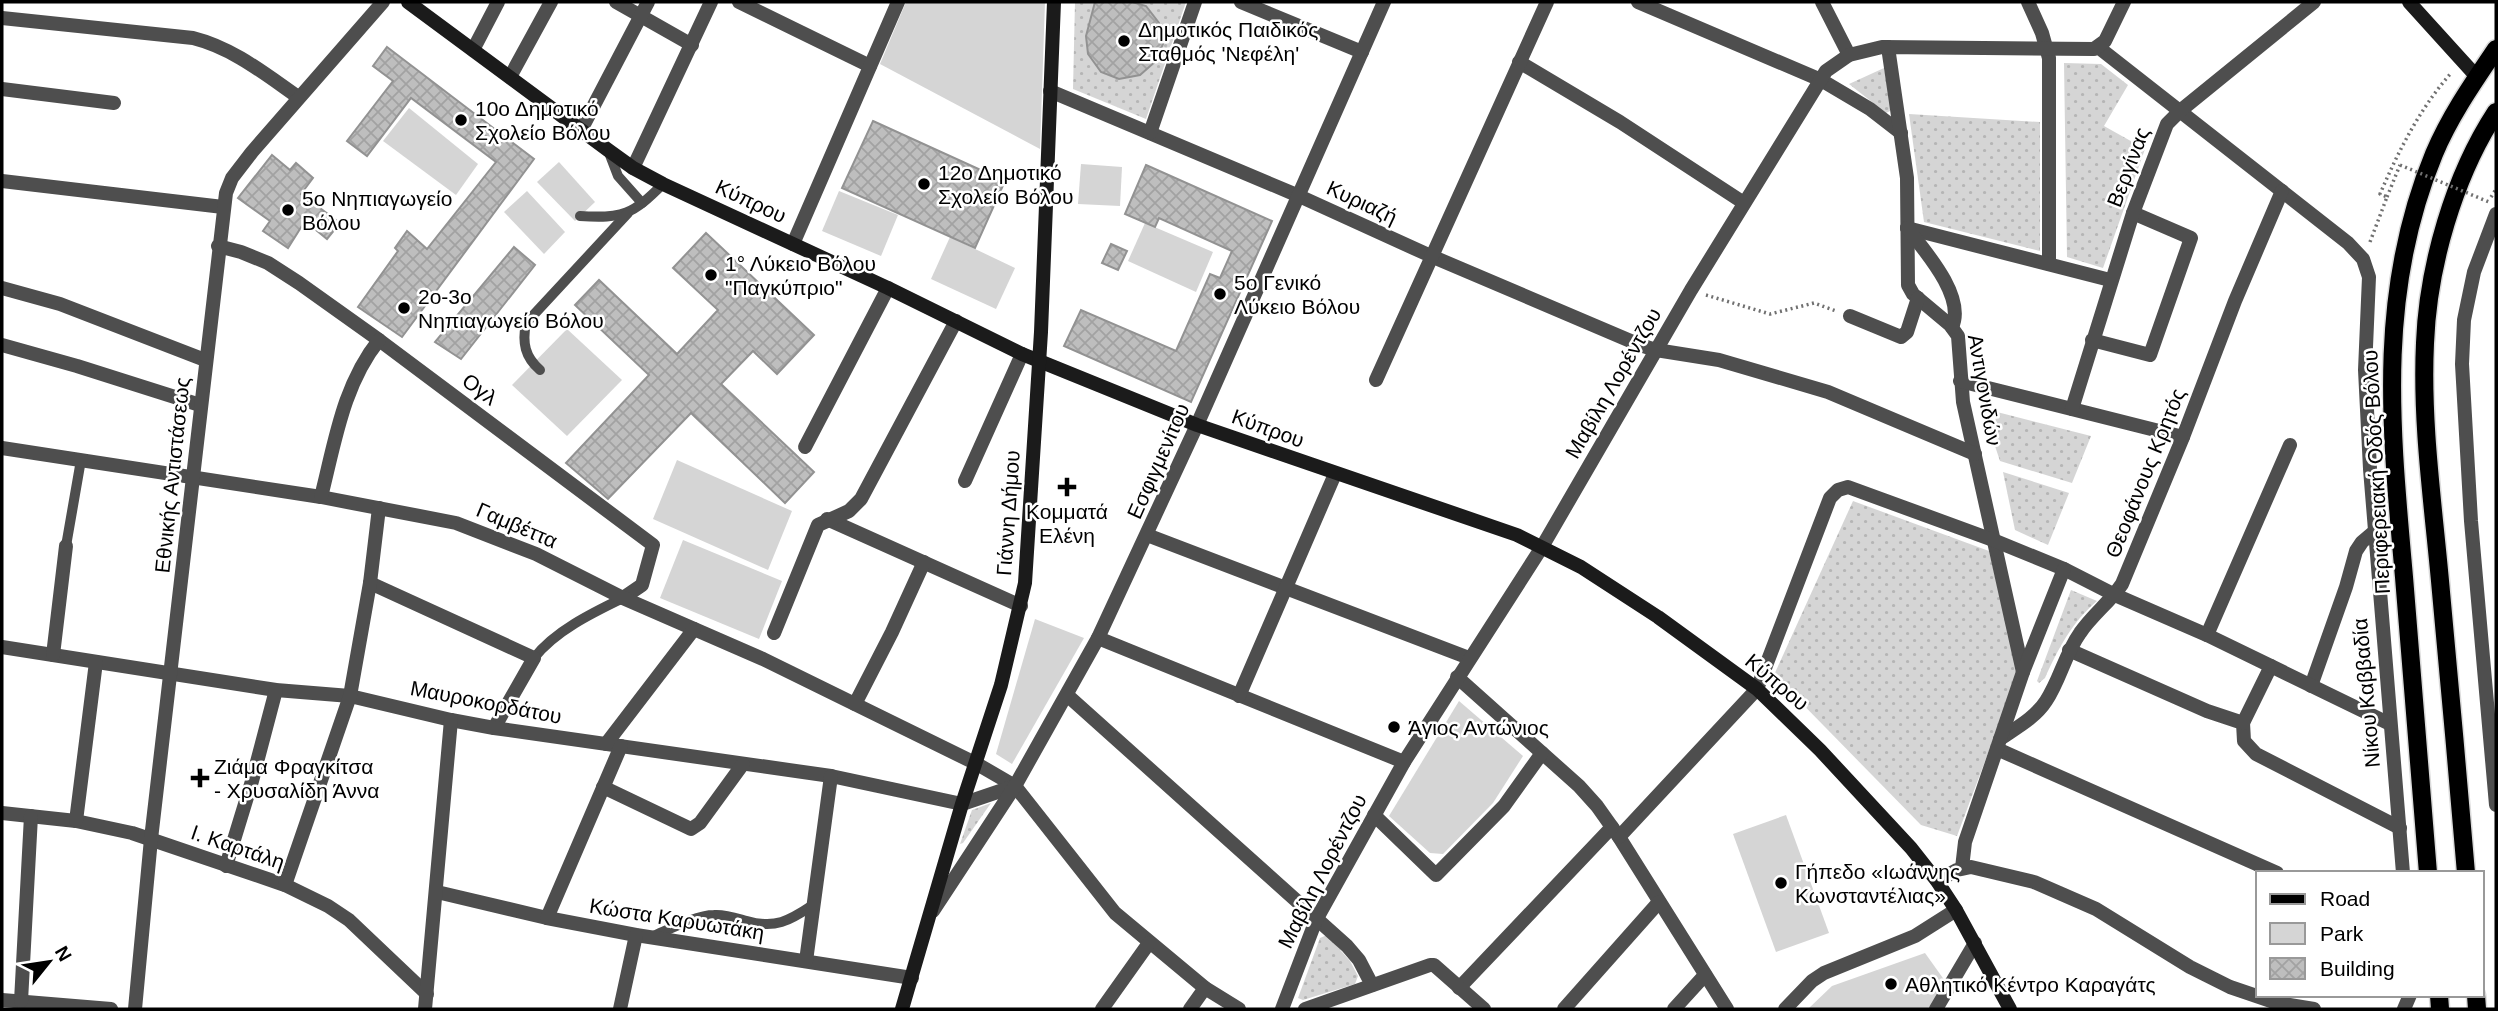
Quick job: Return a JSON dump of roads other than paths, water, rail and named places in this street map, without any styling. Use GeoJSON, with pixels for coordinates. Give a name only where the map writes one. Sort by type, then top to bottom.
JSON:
{"type":"FeatureCollection","features":[{"type":"Feature","properties":{"kind":"main road","name":"Περιφερειακή Οδός Βόλου"},"geometry":{"type":"LineString","coordinates":[[2428,871],[2395,469],[2391,392],[2393,329],[2399,275],[2420,190],[2454,114],[2496,49]]}},
{"type":"Feature","properties":{"kind":"main road"},"geometry":{"type":"LineString","coordinates":[[2466,871],[2426,428],[2425,342],[2432,285],[2442,239],[2462,176],[2496,112]]}},
{"type":"Feature","properties":{"kind":"street","name":"Εθνικής Αντιστάσεως"},"geometry":{"type":"LineString","coordinates":[[135,1009],[151,839],[226,193],[232,178],[298,97],[383,2]]}},
{"type":"Feature","properties":{"kind":"street","name":"Κύπρου"},"geometry":{"type":"LineString","coordinates":[[408,2],[633,168],[663,184],[888,288],[1022,354],[1197,425],[1488,524],[1581,567],[1757,689],[1820,750],[1911,848],[1937,881],[1975,943],[2010,1009]]}},
{"type":"Feature","properties":{"kind":"street"},"geometry":{"type":"LineString","coordinates":[[472,50],[498,2]]}},
{"type":"Feature","properties":{"kind":"street"},"geometry":{"type":"LineString","coordinates":[[510,77],[551,2]]}},
{"type":"Feature","properties":{"kind":"street"},"geometry":{"type":"LineString","coordinates":[[616,2],[645,8],[692,45]]}},
{"type":"Feature","properties":{"kind":"street"},"geometry":{"type":"LineString","coordinates":[[633,168],[711,2]]}},
{"type":"Feature","properties":{"kind":"street"},"geometry":{"type":"LineString","coordinates":[[740,2],[870,66]]}},
{"type":"Feature","properties":{"kind":"street"},"geometry":{"type":"LineString","coordinates":[[793,244],[898,2]]}},
{"type":"Feature","properties":{"kind":"street","name":"Γιάννη Δήμου"},"geometry":{"type":"LineString","coordinates":[[902,1009],[962,804],[1001,685],[1021,606],[1027,562],[1039,361],[1054,2]]}},
{"type":"Feature","properties":{"kind":"street"},"geometry":{"type":"LineString","coordinates":[[1150,133],[1195,2]]}},
{"type":"Feature","properties":{"kind":"street"},"geometry":{"type":"LineString","coordinates":[[1241,2],[1362,52]]}},
{"type":"Feature","properties":{"kind":"street","name":"Εσφιγμενίτου"},"geometry":{"type":"LineString","coordinates":[[929,916],[1016,786],[1098,638],[1197,425],[1384,2]]}},
{"type":"Feature","properties":{"kind":"street"},"geometry":{"type":"LineString","coordinates":[[1376,380],[1547,2]]}},
{"type":"Feature","properties":{"kind":"street"},"geometry":{"type":"LineString","coordinates":[[1638,2],[1821,80],[1870,109],[1901,133]]}},
{"type":"Feature","properties":{"kind":"street"},"geometry":{"type":"LineString","coordinates":[[1822,2],[1849,55]]}},
{"type":"Feature","properties":{"kind":"street"},"geometry":{"type":"LineString","coordinates":[[2028,2],[2048,49],[2049,264]]}},
{"type":"Feature","properties":{"kind":"street"},"geometry":{"type":"LineString","coordinates":[[2124,2],[2107,37],[2098,47],[2282,191]]}},
{"type":"Feature","properties":{"kind":"street","name":"Βεργίνας"},"geometry":{"type":"LineString","coordinates":[[2072,409],[2110,280],[2167,124],[2314,2]]}},
{"type":"Feature","properties":{"kind":"street"},"geometry":{"type":"LineString","coordinates":[[2409,2],[2477,77]]}},
{"type":"Feature","properties":{"kind":"street"},"geometry":{"type":"LineString","coordinates":[[582,130],[645,8]]}},
{"type":"Feature","properties":{"kind":"street"},"geometry":{"type":"LineString","coordinates":[[2,18],[210,42],[236,54],[298,97]]}},
{"type":"Feature","properties":{"kind":"street"},"geometry":{"type":"LineString","coordinates":[[1850,316],[1902,337],[1908,328],[1918,298],[1908,285],[1908,186],[1888,47]]}},
{"type":"Feature","properties":{"kind":"street","name":"Μαβίλη Λορέντζου"},"geometry":{"type":"LineString","coordinates":[[1282,1009],[1316,920],[1404,762],[1542,547],[1691,290],[1826,71],[1849,55],[1867,49],[1888,47],[2090,50],[2098,47]]}},
{"type":"Feature","properties":{"kind":"street"},"geometry":{"type":"LineString","coordinates":[[1520,62],[1620,122],[1744,202]]}},
{"type":"Feature","properties":{"kind":"street"},"geometry":{"type":"LineString","coordinates":[[2,89],[114,103]]}},
{"type":"Feature","properties":{"kind":"street","name":"Κυριαζή"},"geometry":{"type":"LineString","coordinates":[[1051,91],[1431,256],[1656,350],[1719,360],[1828,392],[1975,454]]}},
{"type":"Feature","properties":{"kind":"street"},"geometry":{"type":"LineString","coordinates":[[2,181],[223,207]]}},
{"type":"Feature","properties":{"kind":"street","name":"Νίκου Καββαδία"},"geometry":{"type":"LineString","coordinates":[[2282,191],[2348,243],[2363,259],[2369,277],[2365,370],[2375,531],[2403,871]]}},
{"type":"Feature","properties":{"kind":"street","name":"Θεοφάνους Κρητός"},"geometry":{"type":"LineString","coordinates":[[1999,744],[2047,700],[2069,650],[2084,628],[2115,596],[2128,572],[2235,301],[2282,191]]}},
{"type":"Feature","properties":{"kind":"street"},"geometry":{"type":"LineString","coordinates":[[2493,212],[2468,298],[2462,364],[2471,520],[2496,806]]}},
{"type":"Feature","properties":{"kind":"street"},"geometry":{"type":"LineString","coordinates":[[2092,340],[2150,355],[2191,238],[2133,213]]}},
{"type":"Feature","properties":{"kind":"street"},"geometry":{"type":"LineString","coordinates":[[1907,228],[2110,280]]}},
{"type":"Feature","properties":{"kind":"street"},"geometry":{"type":"LineString","coordinates":[[1907,228],[1948,289],[1956,310],[1952,327]]}},
{"type":"Feature","properties":{"kind":"street","name":"Ογλ"},"geometry":{"type":"LineString","coordinates":[[218,246],[268,263],[379,340],[653,545],[642,585],[623,598]]}},
{"type":"Feature","properties":{"kind":"street"},"geometry":{"type":"LineString","coordinates":[[2,288],[60,304],[205,360]]}},
{"type":"Feature","properties":{"kind":"street"},"geometry":{"type":"LineString","coordinates":[[805,447],[888,288]]}},
{"type":"Feature","properties":{"kind":"street","name":"Αντιγονιδών"},"geometry":{"type":"LineString","coordinates":[[1918,298],[1952,327],[1959,338],[1960,381],[2023,673]]}},
{"type":"Feature","properties":{"kind":"street"},"geometry":{"type":"LineString","coordinates":[[774,633],[818,525],[849,511],[865,493],[956,321]]}},
{"type":"Feature","properties":{"kind":"street"},"geometry":{"type":"LineString","coordinates":[[321,496],[345,402],[358,369],[379,340]]}},
{"type":"Feature","properties":{"kind":"street"},"geometry":{"type":"LineString","coordinates":[[2,345],[200,405]]}},
{"type":"Feature","properties":{"kind":"street"},"geometry":{"type":"LineString","coordinates":[[965,481],[1022,354]]}},
{"type":"Feature","properties":{"kind":"street"},"geometry":{"type":"LineString","coordinates":[[1960,381],[2183,437]]}},
{"type":"Feature","properties":{"kind":"street"},"geometry":{"type":"LineString","coordinates":[[2207,635],[2290,444]]}},
{"type":"Feature","properties":{"kind":"street","name":"Γαμβέττα"},"geometry":{"type":"LineString","coordinates":[[2,448],[321,496],[456,523],[536,554],[623,598],[763,659],[1016,786]]}},
{"type":"Feature","properties":{"kind":"street"},"geometry":{"type":"LineString","coordinates":[[1240,696],[1335,474]]}},
{"type":"Feature","properties":{"kind":"street"},"geometry":{"type":"LineString","coordinates":[[1459,988],[1757,689],[1830,498],[1838,490],[1856,490],[2064,569],[2115,596],[2207,635],[2390,724]]}},
{"type":"Feature","properties":{"kind":"street"},"geometry":{"type":"LineString","coordinates":[[285,885],[350,695],[370,583],[379,508]]}},
{"type":"Feature","properties":{"kind":"street"},"geometry":{"type":"LineString","coordinates":[[827,519],[1021,606]]}},
{"type":"Feature","properties":{"kind":"street"},"geometry":{"type":"LineString","coordinates":[[2311,686],[2356,551],[2375,531]]}},
{"type":"Feature","properties":{"kind":"street"},"geometry":{"type":"LineString","coordinates":[[1147,535],[1469,658]]}},
{"type":"Feature","properties":{"kind":"street"},"geometry":{"type":"LineString","coordinates":[[53,655],[66,547]]}},
{"type":"Feature","properties":{"kind":"street"},"geometry":{"type":"LineString","coordinates":[[855,704],[924,562]]}},
{"type":"Feature","properties":{"kind":"street"},"geometry":{"type":"LineString","coordinates":[[1962,868],[1965,842],[2023,673],[2064,569]]}},
{"type":"Feature","properties":{"kind":"street"},"geometry":{"type":"LineString","coordinates":[[370,583],[534,659],[494,728]]}},
{"type":"Feature","properties":{"kind":"street"},"geometry":{"type":"LineString","coordinates":[[547,918],[603,787],[613,745],[694,629]]}},
{"type":"Feature","properties":{"kind":"street"},"geometry":{"type":"LineString","coordinates":[[1098,638],[1404,762]]}},
{"type":"Feature","properties":{"kind":"street","name":"Μαυροκορδάτου"},"geometry":{"type":"LineString","coordinates":[[2,647],[276,690],[350,695],[494,728],[831,776],[962,804]]}},
{"type":"Feature","properties":{"kind":"street"},"geometry":{"type":"LineString","coordinates":[[2069,650],[2207,711],[2243,723]]}},
{"type":"Feature","properties":{"kind":"street"},"geometry":{"type":"LineString","coordinates":[[76,821],[96,662]]}},
{"type":"Feature","properties":{"kind":"street"},"geometry":{"type":"LineString","coordinates":[[2271,666],[2243,723],[2244,741],[2256,754],[2400,828]]}},
{"type":"Feature","properties":{"kind":"street"},"geometry":{"type":"LineString","coordinates":[[1457,677],[1589,796],[1616,832],[1727,1009]]}},
{"type":"Feature","properties":{"kind":"street"},"geometry":{"type":"LineString","coordinates":[[226,866],[276,690]]}},
{"type":"Feature","properties":{"kind":"street"},"geometry":{"type":"LineString","coordinates":[[1067,695],[1354,954],[1372,985]]}},
{"type":"Feature","properties":{"kind":"street"},"geometry":{"type":"LineString","coordinates":[[425,1009],[451,720]]}},
{"type":"Feature","properties":{"kind":"street"},"geometry":{"type":"LineString","coordinates":[[1999,744],[2273,871]]}},
{"type":"Feature","properties":{"kind":"street"},"geometry":{"type":"LineString","coordinates":[[1374,815],[1436,875],[1504,806],[1542,753]]}},
{"type":"Feature","properties":{"kind":"street"},"geometry":{"type":"LineString","coordinates":[[603,787],[691,829],[700,823],[743,764]]}},
{"type":"Feature","properties":{"kind":"street"},"geometry":{"type":"LineString","coordinates":[[806,961],[831,776]]}},
{"type":"Feature","properties":{"kind":"street"},"geometry":{"type":"LineString","coordinates":[[962,804],[1016,786],[1115,913],[1205,988],[1239,1009]]}},
{"type":"Feature","properties":{"kind":"street","name":"Ι. Καρτάλη"},"geometry":{"type":"LineString","coordinates":[[2,813],[76,821],[151,839],[285,885],[328,906],[349,920],[427,994]]}},
{"type":"Feature","properties":{"kind":"street"},"geometry":{"type":"LineString","coordinates":[[21,1001],[31,816]]}},
{"type":"Feature","properties":{"kind":"street"},"geometry":{"type":"LineString","coordinates":[[1937,881],[1962,868],[1974,867],[2059,891],[2096,909],[2169,956],[2217,981],[2256,995]]}},
{"type":"Feature","properties":{"kind":"street","name":"Κώστα Καρυωτάκη"},"geometry":{"type":"LineString","coordinates":[[437,891],[547,918],[644,936],[912,978]]}},
{"type":"Feature","properties":{"kind":"street"},"geometry":{"type":"LineString","coordinates":[[1564,1009],[1659,902]]}},
{"type":"Feature","properties":{"kind":"street"},"geometry":{"type":"LineString","coordinates":[[1785,1009],[1812,981],[1824,973],[1915,936],[1956,910]]}},
{"type":"Feature","properties":{"kind":"street"},"geometry":{"type":"LineString","coordinates":[[620,1009],[644,936]]}},
{"type":"Feature","properties":{"kind":"street"},"geometry":{"type":"LineString","coordinates":[[1102,1009],[1149,943]]}},
{"type":"Feature","properties":{"kind":"street"},"geometry":{"type":"LineString","coordinates":[[1936,1009],[1975,943]]}},
{"type":"Feature","properties":{"kind":"street"},"geometry":{"type":"LineString","coordinates":[[1305,1009],[1434,965],[1484,1009]]}},
{"type":"Feature","properties":{"kind":"street"},"geometry":{"type":"LineString","coordinates":[[1674,1009],[1705,975]]}},
{"type":"Feature","properties":{"kind":"street"},"geometry":{"type":"LineString","coordinates":[[1190,1009],[1205,988]]}},
{"type":"Feature","properties":{"kind":"street"},"geometry":{"type":"LineString","coordinates":[[2261,997],[2277,1003],[2314,1009]]}},
{"type":"Feature","properties":{"kind":"street"},"geometry":{"type":"LineString","coordinates":[[2,1000],[111,1009]]}},
{"type":"Feature","properties":{"kind":"lane"},"geometry":{"type":"LineString","coordinates":[[608,150],[618,176],[642,203]]}},
{"type":"Feature","properties":{"kind":"lane"},"geometry":{"type":"LineString","coordinates":[[580,216],[610,218],[628,212],[663,184]]}},
{"type":"Feature","properties":{"kind":"lane"},"geometry":{"type":"LineString","coordinates":[[540,370],[530,361],[523,339],[526,323],[628,212]]}},
{"type":"Feature","properties":{"kind":"lane"},"geometry":{"type":"LineString","coordinates":[[66,547],[81,460]]}},
{"type":"Feature","properties":{"kind":"lane"},"geometry":{"type":"LineString","coordinates":[[534,659],[548,643],[588,616],[623,598]]}},
{"type":"Feature","properties":{"kind":"lane"},"geometry":{"type":"LineString","coordinates":[[644,936],[712,915],[729,916],[764,926],[774,925],[795,917],[813,905]]}},
{"type":"Feature","properties":{"kind":"place","name":"Δημοτικός Παιδικός Σταθμός 'Νεφέλη'"},"geometry":{"type":"Point","coordinates":[1124,41]}},
{"type":"Feature","properties":{"kind":"place","name":"10ο Δημοτικό Σχολείο Βόλου"},"geometry":{"type":"Point","coordinates":[461,120]}},
{"type":"Feature","properties":{"kind":"place","name":"12ο Δημοτικό Σχολείο Βόλου"},"geometry":{"type":"Point","coordinates":[924,184]}},
{"type":"Feature","properties":{"kind":"place","name":"5ο Νηπιαγωγείο Βόλου"},"geometry":{"type":"Point","coordinates":[288,210]}},
{"type":"Feature","properties":{"kind":"place","name":"1° Λύκειο Βόλου \"Παγκύπριο\""},"geometry":{"type":"Point","coordinates":[711,275]}},
{"type":"Feature","properties":{"kind":"place","name":"5ο Γενικό Λύκειο Βόλου"},"geometry":{"type":"Point","coordinates":[1220,294]}},
{"type":"Feature","properties":{"kind":"place","name":"2ο-3ο Νηπιαγωγείο Βόλου"},"geometry":{"type":"Point","coordinates":[404,308]}},
{"type":"Feature","properties":{"kind":"place","name":"Κομματά Ελένη"},"geometry":{"type":"Point","coordinates":[1067,487]}},
{"type":"Feature","properties":{"kind":"place","name":"Άγιος Αντώνιος"},"geometry":{"type":"Point","coordinates":[1394,727]}},
{"type":"Feature","properties":{"kind":"place","name":"Ζιάμα Φραγκίτσα - Χρυσαλίδη Άννα"},"geometry":{"type":"Point","coordinates":[200,778]}},
{"type":"Feature","properties":{"kind":"place","name":"Γήπεδο «Ιωάννης Κωνσταντέλιας»"},"geometry":{"type":"Point","coordinates":[1781,883]}},
{"type":"Feature","properties":{"kind":"place","name":"Αθλητικό Κέντρο Καραγάτς"},"geometry":{"type":"Point","coordinates":[1891,984]}}]}
